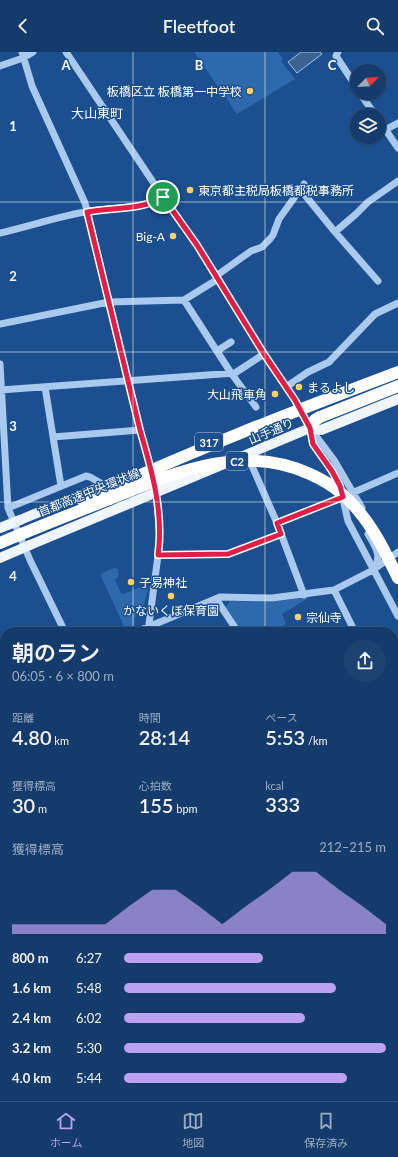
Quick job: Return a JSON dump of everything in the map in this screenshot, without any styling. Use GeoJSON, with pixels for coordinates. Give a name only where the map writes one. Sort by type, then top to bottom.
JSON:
{"type":"FeatureCollection","features":[{"type":"Feature","properties":{"kind":"highway"},"geometry":{"type":"LineString","coordinates":[[34,526],[123,482],[188,454],[337,395],[398,374]]}},
{"type":"Feature","properties":{"kind":"highway"},"geometry":{"type":"LineString","coordinates":[[310,428],[315,420],[320,417],[398,386]]}},
{"type":"Feature","properties":{"kind":"highway","name":"首都高速中央環状線"},"geometry":{"type":"LineString","coordinates":[[0,543],[34,526],[151,480],[197,465],[235,459],[268,460],[289,464],[307,470],[326,480],[342,491],[367,516],[380,536],[398,570]]}},
{"type":"Feature","properties":{"kind":"highway","name":"首都高速中央環状線"},"geometry":{"type":"LineString","coordinates":[[0,538],[135,488],[197,467],[222,462],[248,460],[272,462],[289,466],[315,476],[333,487],[348,499],[371,527],[398,578]]}},
{"type":"Feature","properties":{"kind":"main road","name":"山手通り"},"geometry":{"type":"LineString","coordinates":[[0,528],[398,366]]}},
{"type":"Feature","properties":{"kind":"main road","name":"山手通り"},"geometry":{"type":"LineString","coordinates":[[0,558],[310,428],[321,430],[398,400]]}},
{"type":"Feature","properties":{"kind":"street"},"geometry":{"type":"LineString","coordinates":[[0,66],[33,52]]}},
{"type":"Feature","properties":{"kind":"street"},"geometry":{"type":"LineString","coordinates":[[66,52],[162,198],[197,245],[310,428],[334,460],[354,492],[359,504],[395,554],[398,566]]}},
{"type":"Feature","properties":{"kind":"street"},"geometry":{"type":"LineString","coordinates":[[336,53],[350,76]]}},
{"type":"Feature","properties":{"kind":"street"},"geometry":{"type":"LineString","coordinates":[[23,55],[32,86],[85,203],[140,430],[151,466],[156,493],[160,540],[148,627]]}},
{"type":"Feature","properties":{"kind":"street"},"geometry":{"type":"LineString","coordinates":[[386,129],[398,122]]}},
{"type":"Feature","properties":{"kind":"street"},"geometry":{"type":"LineString","coordinates":[[386,131],[398,148]]}},
{"type":"Feature","properties":{"kind":"street"},"geometry":{"type":"LineString","coordinates":[[335,232],[368,202],[398,181]]}},
{"type":"Feature","properties":{"kind":"street"},"geometry":{"type":"LineString","coordinates":[[0,324],[109,302],[184,300],[217,278],[251,251],[262,247],[273,235],[279,219],[302,187],[335,232],[378,281]]}},
{"type":"Feature","properties":{"kind":"street"},"geometry":{"type":"LineString","coordinates":[[0,234],[87,212],[144,205],[162,198]]}},
{"type":"Feature","properties":{"kind":"street"},"geometry":{"type":"LineString","coordinates":[[184,300],[231,373],[256,407]]}},
{"type":"Feature","properties":{"kind":"street"},"geometry":{"type":"LineString","coordinates":[[286,387],[308,372],[329,362],[375,314],[398,303]]}},
{"type":"Feature","properties":{"kind":"street"},"geometry":{"type":"LineString","coordinates":[[217,351],[231,342]]}},
{"type":"Feature","properties":{"kind":"street"},"geometry":{"type":"LineString","coordinates":[[1,390],[235,373],[264,354]]}},
{"type":"Feature","properties":{"kind":"street"},"geometry":{"type":"LineString","coordinates":[[0,364],[8,508],[30,560],[63,627]]}},
{"type":"Feature","properties":{"kind":"street"},"geometry":{"type":"LineString","coordinates":[[45,387],[61,486]]}},
{"type":"Feature","properties":{"kind":"street"},"geometry":{"type":"LineString","coordinates":[[310,428],[313,444],[332,471],[340,486],[348,521],[398,616]]}},
{"type":"Feature","properties":{"kind":"street"},"geometry":{"type":"LineString","coordinates":[[53,437],[140,430]]}},
{"type":"Feature","properties":{"kind":"street"},"geometry":{"type":"LineString","coordinates":[[247,455],[277,523],[304,594]]}},
{"type":"Feature","properties":{"kind":"street"},"geometry":{"type":"LineString","coordinates":[[277,523],[343,497],[398,472]]}},
{"type":"Feature","properties":{"kind":"street"},"geometry":{"type":"LineString","coordinates":[[8,508],[86,476],[104,485]]}},
{"type":"Feature","properties":{"kind":"street"},"geometry":{"type":"LineString","coordinates":[[359,504],[359,516],[377,551],[379,558],[378,564],[373,570]]}},
{"type":"Feature","properties":{"kind":"street"},"geometry":{"type":"LineString","coordinates":[[158,555],[228,554],[281,534]]}},
{"type":"Feature","properties":{"kind":"street"},"geometry":{"type":"LineString","coordinates":[[153,627],[220,597],[272,598],[334,590],[373,570],[395,554]]}},
{"type":"Feature","properties":{"kind":"street"},"geometry":{"type":"LineString","coordinates":[[334,590],[351,627]]}},
{"type":"Feature","properties":{"kind":"street"},"geometry":{"type":"LineString","coordinates":[[216,599],[235,627]]}},
{"type":"Feature","properties":{"kind":"shaded area","name":"板橋区立 板橋第一中学校"},"geometry":{"type":"Polygon","coordinates":[[[194,52],[278,52],[283,59],[281,61],[295,79],[237,114],[194,52]]]}},
{"type":"Feature","properties":{"kind":"shaded area"},"geometry":{"type":"Polygon","coordinates":[[[301,52],[320,52],[322,54],[297,73],[288,62],[301,52]]]}},
{"type":"Feature","properties":{"kind":"shaded area"},"geometry":{"type":"Polygon","coordinates":[[[115,568],[118,569],[119,575],[115,580],[121,593],[123,594],[145,585],[148,586],[142,611],[136,615],[133,627],[124,627],[101,576],[102,573],[115,568]]]}},
{"type":"Feature","properties":{"kind":"shaded area"},"geometry":{"type":"Polygon","coordinates":[[[310,597],[282,614],[286,623],[282,627],[240,627],[226,607],[230,601],[269,602],[310,597]]]}},
{"type":"Feature","properties":{"kind":"place","name":"板橋区立 板橋第一中学校"},"geometry":{"type":"Point","coordinates":[250,91]}},
{"type":"Feature","properties":{"kind":"place","name":"東京都主税局板橋都税事務所"},"geometry":{"type":"Point","coordinates":[190,190]}},
{"type":"Feature","properties":{"kind":"place","name":"Big-A"},"geometry":{"type":"Point","coordinates":[173,236]}},
{"type":"Feature","properties":{"kind":"place","name":"まるよし"},"geometry":{"type":"Point","coordinates":[299,387]}},
{"type":"Feature","properties":{"kind":"place","name":"大山飛車角"},"geometry":{"type":"Point","coordinates":[275,394]}},
{"type":"Feature","properties":{"kind":"place","name":"子易神社"},"geometry":{"type":"Point","coordinates":[131,582]}},
{"type":"Feature","properties":{"kind":"place","name":"かないくぼ保育園"},"geometry":{"type":"Point","coordinates":[171,596]}},
{"type":"Feature","properties":{"kind":"place","name":"宗仙寺"},"geometry":{"type":"Point","coordinates":[298,617]}},
{"type":"Feature","properties":{"kind":"district","name":"大山東町"},"geometry":{"type":"Point","coordinates":[97,113]}},
{"type":"Feature","properties":{"kind":"route"},"geometry":{"type":"LineString","coordinates":[[163,197],[197,245],[264,354],[295,400],[310,428],[313,444],[332,471],[340,486],[343,497],[277,523],[281,534],[228,554],[158,555],[160,540],[158,503],[151,466],[140,430],[87,212],[144,205],[155,202],[163,197]]}}]}
